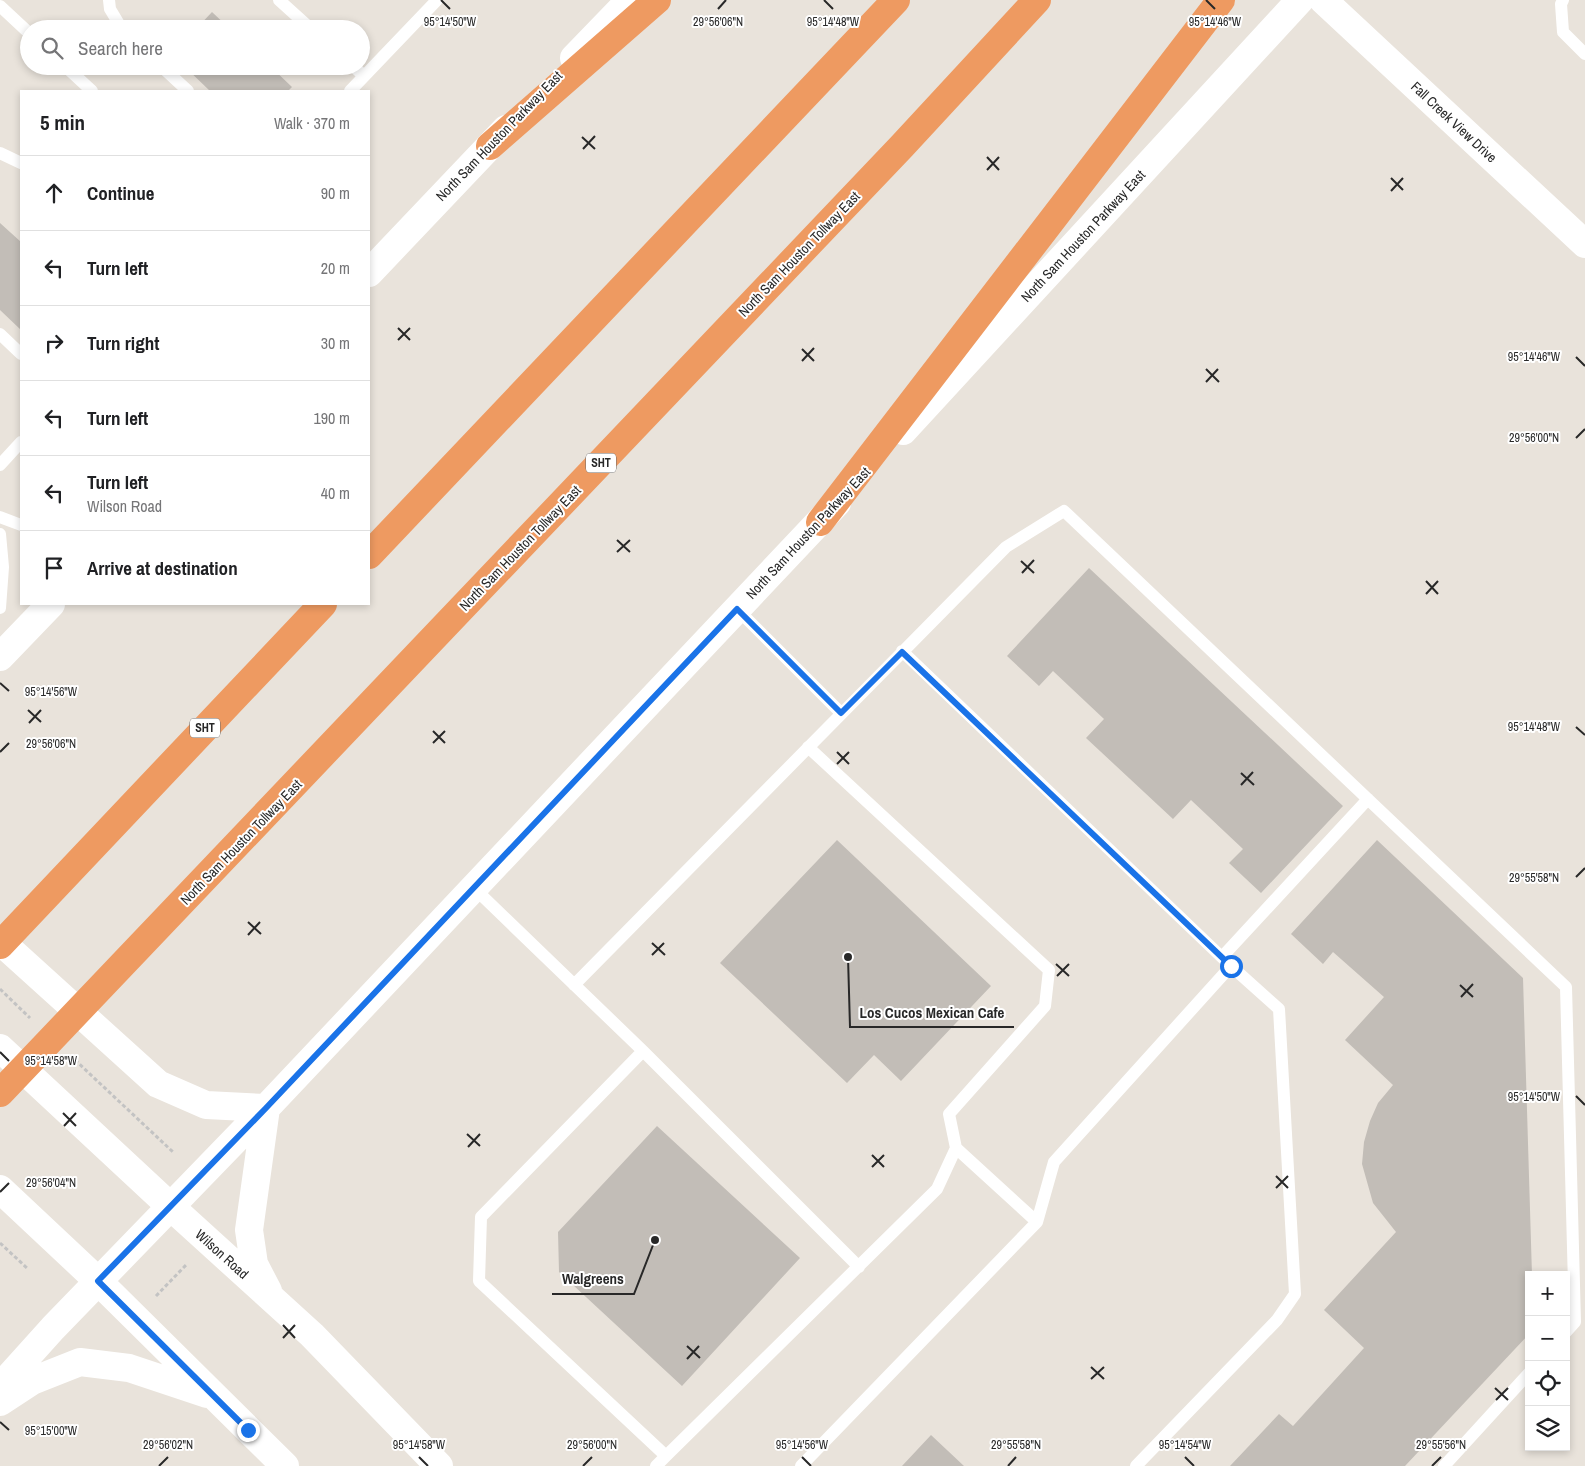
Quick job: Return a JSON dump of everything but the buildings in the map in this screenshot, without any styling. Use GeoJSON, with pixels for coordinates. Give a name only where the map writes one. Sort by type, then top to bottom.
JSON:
{"type":"FeatureCollection","features":[{"type":"Feature","properties":{"kind":"highway"},"geometry":{"type":"LineString","coordinates":[[490,146],[657,0]]}},
{"type":"Feature","properties":{"kind":"highway"},"geometry":{"type":"LineString","coordinates":[[370,554],[896,0]]}},
{"type":"Feature","properties":{"kind":"highway","name":"North Sam Houston Tollway East"},"geometry":{"type":"LineString","coordinates":[[0,1093],[164,924],[902,146],[1037,0]]}},
{"type":"Feature","properties":{"kind":"highway"},"geometry":{"type":"LineString","coordinates":[[820,522],[1221,0]]}},
{"type":"Feature","properties":{"kind":"highway","name":"SHT"},"geometry":{"type":"LineString","coordinates":[[0,943],[322,605]]}},
{"type":"Feature","properties":{"kind":"main road","name":"North Sam Houston Parkway East"},"geometry":{"type":"LineString","coordinates":[[370,272],[630,0]]}},
{"type":"Feature","properties":{"kind":"main road","name":"North Sam Houston Parkway East"},"geometry":{"type":"LineString","coordinates":[[0,1387],[98,1281],[266,1108],[820,522],[1300,0]]}},
{"type":"Feature","properties":{"kind":"main road","name":"Fall Creek View Drive"},"geometry":{"type":"LineString","coordinates":[[1323,0],[1585,244]]}},
{"type":"Feature","properties":{"kind":"main road"},"geometry":{"type":"LineString","coordinates":[[0,657],[50,605]]}},
{"type":"Feature","properties":{"kind":"main road"},"geometry":{"type":"LineString","coordinates":[[0,943],[158,1084],[206,1105],[266,1108],[249,1230],[254,1264],[272,1299]]}},
{"type":"Feature","properties":{"kind":"main road","name":"Wilson Road"},"geometry":{"type":"LineString","coordinates":[[0,1048],[312,1335],[439,1466]]}},
{"type":"Feature","properties":{"kind":"main road"},"geometry":{"type":"LineString","coordinates":[[0,1189],[98,1281],[285,1466]]}},
{"type":"Feature","properties":{"kind":"main road"},"geometry":{"type":"LineString","coordinates":[[0,1402],[32,1381],[80,1362],[129,1368],[215,1396]]}},
{"type":"Feature","properties":{"kind":"lane"},"geometry":{"type":"LineString","coordinates":[[109,0],[110,9],[117,20]]}},
{"type":"Feature","properties":{"kind":"lane"},"geometry":{"type":"LineString","coordinates":[[279,0],[301,20]]}},
{"type":"Feature","properties":{"kind":"lane"},"geometry":{"type":"LineString","coordinates":[[1563,0],[1561,4],[1564,32],[1585,54]]}},
{"type":"Feature","properties":{"kind":"lane"},"geometry":{"type":"LineString","coordinates":[[370,70],[435,1]]}},
{"type":"Feature","properties":{"kind":"lane"},"geometry":{"type":"LineString","coordinates":[[0,6],[20,25]]}},
{"type":"Feature","properties":{"kind":"lane"},"geometry":{"type":"LineString","coordinates":[[75,75],[91,90]]}},
{"type":"Feature","properties":{"kind":"lane"},"geometry":{"type":"LineString","coordinates":[[171,75],[187,90]]}},
{"type":"Feature","properties":{"kind":"lane"},"geometry":{"type":"LineString","coordinates":[[351,90],[364,76]]}},
{"type":"Feature","properties":{"kind":"lane"},"geometry":{"type":"LineString","coordinates":[[0,153],[20,163]]}},
{"type":"Feature","properties":{"kind":"lane"},"geometry":{"type":"LineString","coordinates":[[370,254],[396,245]]}},
{"type":"Feature","properties":{"kind":"lane"},"geometry":{"type":"LineString","coordinates":[[0,334],[20,353]]}},
{"type":"Feature","properties":{"kind":"lane"},"geometry":{"type":"LineString","coordinates":[[0,465],[20,443]]}},
{"type":"Feature","properties":{"kind":"lane"},"geometry":{"type":"LineString","coordinates":[[574,985],[1006,547],[1064,511],[1566,987],[1575,1322],[1570,1328]]}},
{"type":"Feature","properties":{"kind":"lane"},"geometry":{"type":"LineString","coordinates":[[0,517],[20,525]]}},
{"type":"Feature","properties":{"kind":"lane"},"geometry":{"type":"LineString","coordinates":[[0,534],[3,567],[0,608]]}},
{"type":"Feature","properties":{"kind":"lane"},"geometry":{"type":"LineString","coordinates":[[737,609],[841,713]]}},
{"type":"Feature","properties":{"kind":"lane"},"geometry":{"type":"LineString","coordinates":[[902,652],[1231,966],[1279,1009],[1295,1294],[1277,1320],[1136,1466]]}},
{"type":"Feature","properties":{"kind":"lane"},"geometry":{"type":"LineString","coordinates":[[808,747],[1049,970],[1046,1006],[949,1114],[956,1148],[1037,1222]]}},
{"type":"Feature","properties":{"kind":"lane"},"geometry":{"type":"LineString","coordinates":[[1222,956],[1368,799]]}},
{"type":"Feature","properties":{"kind":"lane"},"geometry":{"type":"LineString","coordinates":[[474,888],[643,1051],[859,1267]]}},
{"type":"Feature","properties":{"kind":"lane"},"geometry":{"type":"LineString","coordinates":[[801,1466],[1037,1222],[1054,1162],[1231,966]]}},
{"type":"Feature","properties":{"kind":"lane"},"geometry":{"type":"LineString","coordinates":[[643,1051],[481,1217],[479,1281],[666,1456]]}},
{"type":"Feature","properties":{"kind":"lane"},"geometry":{"type":"LineString","coordinates":[[656,1466],[937,1189],[956,1148]]}},
{"type":"Feature","properties":{"kind":"lane"},"geometry":{"type":"LineString","coordinates":[[1444,1466],[1525,1377]]}},
{"type":"Feature","properties":{"kind":"path"},"geometry":{"type":"LineString","coordinates":[[0,989],[36,1023]]}},
{"type":"Feature","properties":{"kind":"path"},"geometry":{"type":"LineString","coordinates":[[72,1057],[173,1152]]}},
{"type":"Feature","properties":{"kind":"path"},"geometry":{"type":"LineString","coordinates":[[0,1243],[27,1268]]}},
{"type":"Feature","properties":{"kind":"path"},"geometry":{"type":"LineString","coordinates":[[155,1297],[186,1265]]}},
{"type":"Feature","properties":{"kind":"place","name":"Los Cucos Mexican Cafe"},"geometry":{"type":"Point","coordinates":[848,957]}},
{"type":"Feature","properties":{"kind":"place","name":"Walgreens"},"geometry":{"type":"Point","coordinates":[655,1240]}},
{"type":"Feature","properties":{"kind":"route"},"geometry":{"type":"LineString","coordinates":[[248,1430],[98,1281],[266,1108],[737,609],[841,713],[902,652],[1231,966]]}}]}
